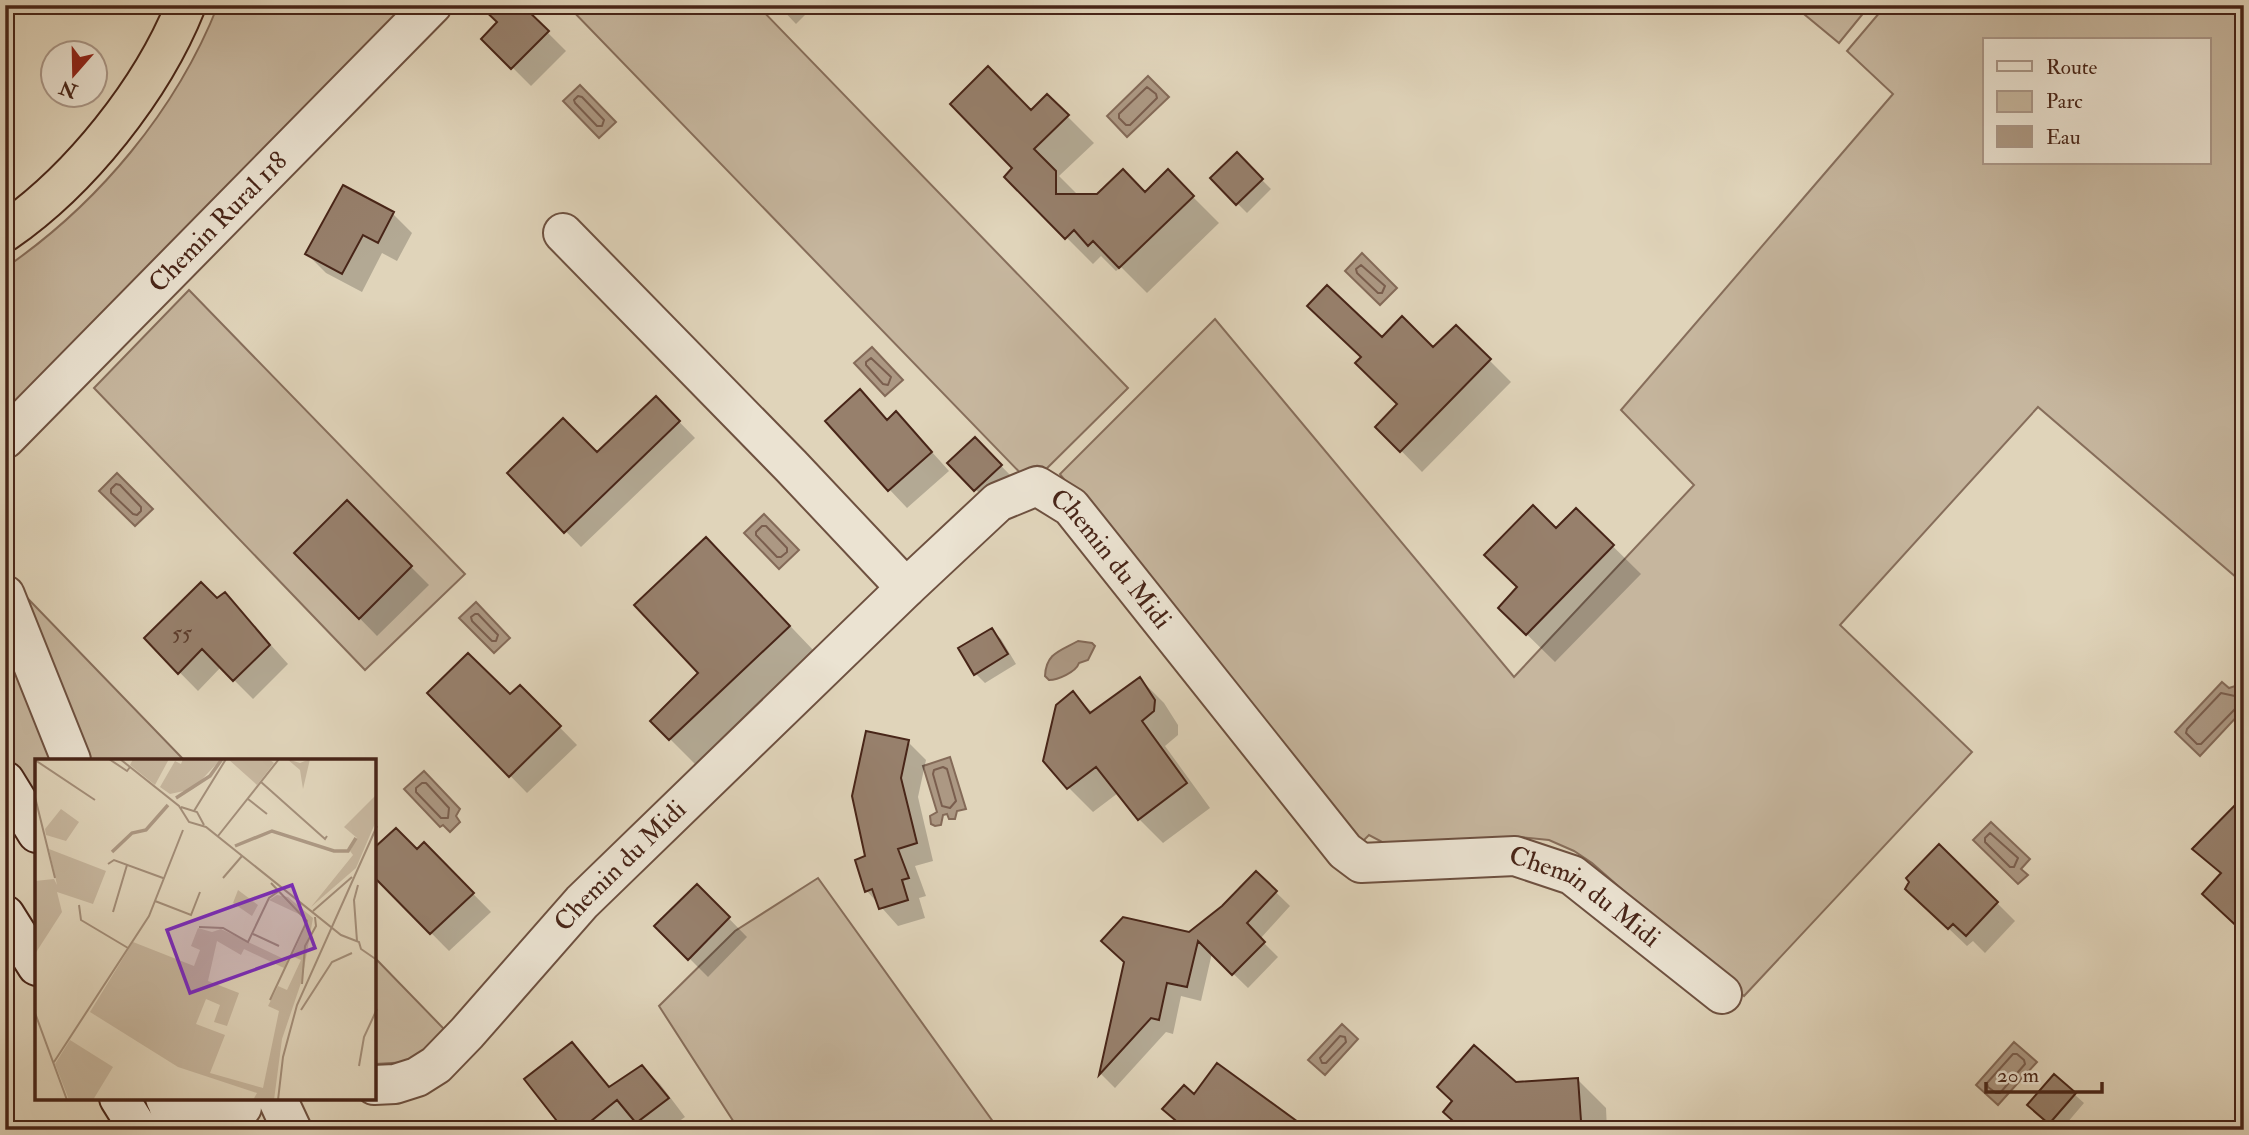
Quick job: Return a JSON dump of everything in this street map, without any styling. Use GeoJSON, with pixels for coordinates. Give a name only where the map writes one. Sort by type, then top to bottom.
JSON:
{"type":"FeatureCollection","features":[{"type":"Feature","properties":{"kind":"highway"},"geometry":{"type":"LineString","coordinates":[[5,232],[65,184],[144,87],[186,5]]}},
{"type":"Feature","properties":{"kind":"street","name":"Chemin Rural 118"},"geometry":{"type":"LineString","coordinates":[[5,439],[432,5]]}},
{"type":"Feature","properties":{"kind":"street"},"geometry":{"type":"LineString","coordinates":[[563,233],[906,588]]}},
{"type":"Feature","properties":{"kind":"street","name":"Chemin du Midi"},"geometry":{"type":"LineString","coordinates":[[376,1085],[395,1084],[416,1077],[436,1065],[582,902],[906,588],[998,502],[1037,486],[1071,507],[1345,851],[1361,863],[1515,856],[1572,876],[1722,994]]}},
{"type":"Feature","properties":{"kind":"street"},"geometry":{"type":"LineString","coordinates":[[5,595],[70,759]]}},
{"type":"Feature","properties":{"kind":"street"},"geometry":{"type":"LineString","coordinates":[[5,781],[35,830]]}},
{"type":"Feature","properties":{"kind":"street"},"geometry":{"type":"LineString","coordinates":[[5,915],[35,963]]}},
{"type":"Feature","properties":{"kind":"street"},"geometry":{"type":"LineString","coordinates":[[120,1100],[139,1130]]}},
{"type":"Feature","properties":{"kind":"street"},"geometry":{"type":"LineString","coordinates":[[172,1112],[249,1108],[292,1130]]}},
{"type":"Feature","properties":{"kind":"green space"},"geometry":{"type":"Polygon","coordinates":[[[218,5],[407,5],[5,424],[5,268],[72,215],[131,152],[180,82],[218,5]]]}},
{"type":"Feature","properties":{"kind":"green space"},"geometry":{"type":"Polygon","coordinates":[[[567,5],[757,5],[1128,388],[1031,484],[567,5]]]}},
{"type":"Feature","properties":{"kind":"green space"},"geometry":{"type":"Polygon","coordinates":[[[1793,5],[1870,5],[1839,43],[1793,5]]]}},
{"type":"Feature","properties":{"kind":"green space"},"geometry":{"type":"Polygon","coordinates":[[[1886,5],[2244,5],[2244,584],[2038,407],[1840,625],[1972,752],[1744,996],[1592,863],[1549,840],[1520,837],[1384,843],[1369,835],[1354,850],[1060,474],[1215,319],[1514,677],[1694,485],[1621,410],[1893,94],[1847,51],[1886,5]]]}},
{"type":"Feature","properties":{"kind":"green space"},"geometry":{"type":"Polygon","coordinates":[[[189,290],[465,574],[365,670],[94,388],[189,290]]]}},
{"type":"Feature","properties":{"kind":"green space"},"geometry":{"type":"Polygon","coordinates":[[[7,577],[183,759],[82,759],[7,577]]]}},
{"type":"Feature","properties":{"kind":"green space"},"geometry":{"type":"Polygon","coordinates":[[[5,611],[60,759],[35,759],[35,806],[5,758],[5,611]]]}},
{"type":"Feature","properties":{"kind":"green space"},"geometry":{"type":"Polygon","coordinates":[[[818,878],[999,1130],[739,1130],[659,1006],[735,931],[818,878]]]}},
{"type":"Feature","properties":{"kind":"green space"},"geometry":{"type":"Polygon","coordinates":[[[376,959],[444,1029],[431,1045],[409,1062],[376,1064],[376,959]]]}},
{"type":"Feature","properties":{"kind":"water"},"geometry":{"type":"Polygon","coordinates":[[[1148,76],[1169,97],[1127,137],[1107,116],[1148,76]]]}},
{"type":"Feature","properties":{"kind":"water"},"geometry":{"type":"Polygon","coordinates":[[[580,85],[616,122],[599,138],[563,101],[580,85]]]}},
{"type":"Feature","properties":{"kind":"water"},"geometry":{"type":"Polygon","coordinates":[[[1362,253],[1397,288],[1380,305],[1345,271],[1362,253]]]}},
{"type":"Feature","properties":{"kind":"water"},"geometry":{"type":"Polygon","coordinates":[[[872,347],[903,380],[885,396],[854,363],[872,347]]]}},
{"type":"Feature","properties":{"kind":"water"},"geometry":{"type":"Polygon","coordinates":[[[117,473],[153,509],[135,526],[99,491],[117,473]]]}},
{"type":"Feature","properties":{"kind":"water"},"geometry":{"type":"Polygon","coordinates":[[[764,514],[799,550],[779,569],[744,533],[764,514]]]}},
{"type":"Feature","properties":{"kind":"water"},"geometry":{"type":"Polygon","coordinates":[[[476,602],[510,638],[494,653],[459,618],[476,602]]]}},
{"type":"Feature","properties":{"kind":"water"},"geometry":{"type":"Polygon","coordinates":[[[1078,641],[1095,646],[1088,660],[1079,663],[1066,675],[1049,680],[1045,676],[1051,657],[1078,641]]]}},
{"type":"Feature","properties":{"kind":"water"},"geometry":{"type":"Polygon","coordinates":[[[2222,682],[2229,688],[2235,686],[2240,689],[2244,709],[2200,756],[2175,732],[2222,682]]]}},
{"type":"Feature","properties":{"kind":"water"},"geometry":{"type":"Polygon","coordinates":[[[950,757],[966,809],[957,811],[955,819],[949,819],[947,814],[943,815],[941,825],[935,826],[931,824],[930,816],[937,812],[923,766],[950,757]]]}},
{"type":"Feature","properties":{"kind":"water"},"geometry":{"type":"Polygon","coordinates":[[[424,771],[460,809],[456,816],[460,822],[450,832],[443,825],[440,827],[404,789],[424,771]]]}},
{"type":"Feature","properties":{"kind":"water"},"geometry":{"type":"Polygon","coordinates":[[[1991,822],[2030,859],[2021,869],[2028,875],[2018,884],[1973,840],[1991,822]]]}},
{"type":"Feature","properties":{"kind":"water"},"geometry":{"type":"Polygon","coordinates":[[[1342,1024],[1358,1039],[1325,1075],[1308,1060],[1342,1024]]]}},
{"type":"Feature","properties":{"kind":"water"},"geometry":{"type":"Polygon","coordinates":[[[2014,1042],[2037,1062],[1998,1105],[1976,1085],[2014,1042]]]}},
{"type":"Feature","properties":{"kind":"building"},"geometry":{"type":"Polygon","coordinates":[[[479,5],[522,5],[549,31],[511,69],[481,39],[497,22],[479,5]]]}},
{"type":"Feature","properties":{"kind":"building"},"geometry":{"type":"Polygon","coordinates":[[[988,66],[1031,110],[1047,94],[1069,115],[1034,149],[1056,171],[1056,194],[1097,194],[1123,169],[1145,192],[1168,169],[1194,196],[1119,268],[1093,241],[1088,246],[1074,230],[1065,239],[1004,177],[1012,168],[950,104],[988,66]]]}},
{"type":"Feature","properties":{"kind":"building"},"geometry":{"type":"Polygon","coordinates":[[[1237,152],[1263,179],[1236,205],[1210,178],[1237,152]]]}},
{"type":"Feature","properties":{"kind":"building"},"geometry":{"type":"Polygon","coordinates":[[[343,185],[394,212],[378,243],[363,235],[342,274],[305,254],[343,185]]]}},
{"type":"Feature","properties":{"kind":"building"},"geometry":{"type":"Polygon","coordinates":[[[1327,285],[1382,337],[1402,316],[1433,347],[1456,325],[1491,359],[1400,452],[1375,427],[1397,404],[1355,363],[1361,357],[1307,306],[1327,285]]]}},
{"type":"Feature","properties":{"kind":"building"},"geometry":{"type":"Polygon","coordinates":[[[860,389],[887,420],[896,411],[932,452],[888,491],[825,421],[860,389]]]}},
{"type":"Feature","properties":{"kind":"building"},"geometry":{"type":"Polygon","coordinates":[[[656,396],[680,421],[564,533],[507,473],[563,418],[597,452],[656,396]]]}},
{"type":"Feature","properties":{"kind":"building"},"geometry":{"type":"Polygon","coordinates":[[[975,437],[1002,465],[974,491],[947,463],[975,437]]]}},
{"type":"Feature","properties":{"kind":"building"},"geometry":{"type":"Polygon","coordinates":[[[347,500],[412,566],[359,619],[294,553],[347,500]]]}},
{"type":"Feature","properties":{"kind":"building"},"geometry":{"type":"Polygon","coordinates":[[[1533,505],[1556,528],[1576,508],[1614,545],[1526,635],[1498,608],[1517,587],[1484,555],[1533,505]]]}},
{"type":"Feature","properties":{"kind":"building"},"geometry":{"type":"Polygon","coordinates":[[[706,537],[790,626],[669,740],[650,721],[698,673],[634,605],[706,537]]]}},
{"type":"Feature","properties":{"kind":"building"},"geometry":{"type":"Polygon","coordinates":[[[201,582],[217,598],[225,592],[270,645],[233,681],[202,649],[178,674],[144,638],[201,582]]]}},
{"type":"Feature","properties":{"kind":"building"},"geometry":{"type":"Polygon","coordinates":[[[992,628],[1008,654],[974,675],[958,648],[992,628]]]}},
{"type":"Feature","properties":{"kind":"building"},"geometry":{"type":"Polygon","coordinates":[[[468,653],[510,694],[520,685],[561,726],[509,777],[427,693],[468,653]]]}},
{"type":"Feature","properties":{"kind":"building"},"geometry":{"type":"Polygon","coordinates":[[[1140,677],[1155,700],[1154,711],[1142,721],[1187,783],[1138,820],[1096,767],[1067,789],[1043,761],[1056,705],[1073,691],[1090,713],[1140,677]]]}},
{"type":"Feature","properties":{"kind":"building"},"geometry":{"type":"Polygon","coordinates":[[[866,731],[909,740],[901,778],[917,843],[898,849],[909,878],[902,880],[908,900],[879,909],[872,889],[865,892],[855,860],[865,856],[852,796],[866,731]]]}},
{"type":"Feature","properties":{"kind":"building"},"geometry":{"type":"Polygon","coordinates":[[[2244,796],[2244,933],[2202,894],[2221,873],[2192,849],[2244,796]]]}},
{"type":"Feature","properties":{"kind":"building"},"geometry":{"type":"Polygon","coordinates":[[[396,828],[417,849],[424,842],[474,893],[430,934],[376,879],[376,846],[396,828]]]}},
{"type":"Feature","properties":{"kind":"building"},"geometry":{"type":"Polygon","coordinates":[[[1939,844],[1998,902],[1966,936],[1953,924],[1948,929],[1905,889],[1909,882],[1906,878],[1939,844]]]}},
{"type":"Feature","properties":{"kind":"building"},"geometry":{"type":"Polygon","coordinates":[[[1256,871],[1277,891],[1247,923],[1265,942],[1232,975],[1198,941],[1187,987],[1167,983],[1159,1020],[1151,1018],[1099,1075],[1124,962],[1101,941],[1123,917],[1189,932],[1222,906],[1256,871]]]}},
{"type":"Feature","properties":{"kind":"building"},"geometry":{"type":"Polygon","coordinates":[[[697,884],[730,917],[688,960],[654,926],[697,884]]]}},
{"type":"Feature","properties":{"kind":"building"},"geometry":{"type":"Polygon","coordinates":[[[572,1042],[609,1087],[642,1065],[669,1098],[636,1123],[617,1100],[580,1130],[564,1130],[524,1079],[572,1042]]]}},
{"type":"Feature","properties":{"kind":"building"},"geometry":{"type":"Polygon","coordinates":[[[1474,1045],[1516,1082],[1578,1078],[1581,1121],[1463,1130],[1443,1112],[1452,1101],[1437,1087],[1474,1045]]]}},
{"type":"Feature","properties":{"kind":"building"},"geometry":{"type":"Polygon","coordinates":[[[1217,1063],[1309,1130],[1168,1130],[1175,1120],[1162,1109],[1184,1085],[1194,1094],[1217,1063]]]}},
{"type":"Feature","properties":{"kind":"building"},"geometry":{"type":"Polygon","coordinates":[[[2054,1074],[2076,1093],[2049,1124],[2027,1105],[2054,1074]]]}}]}
